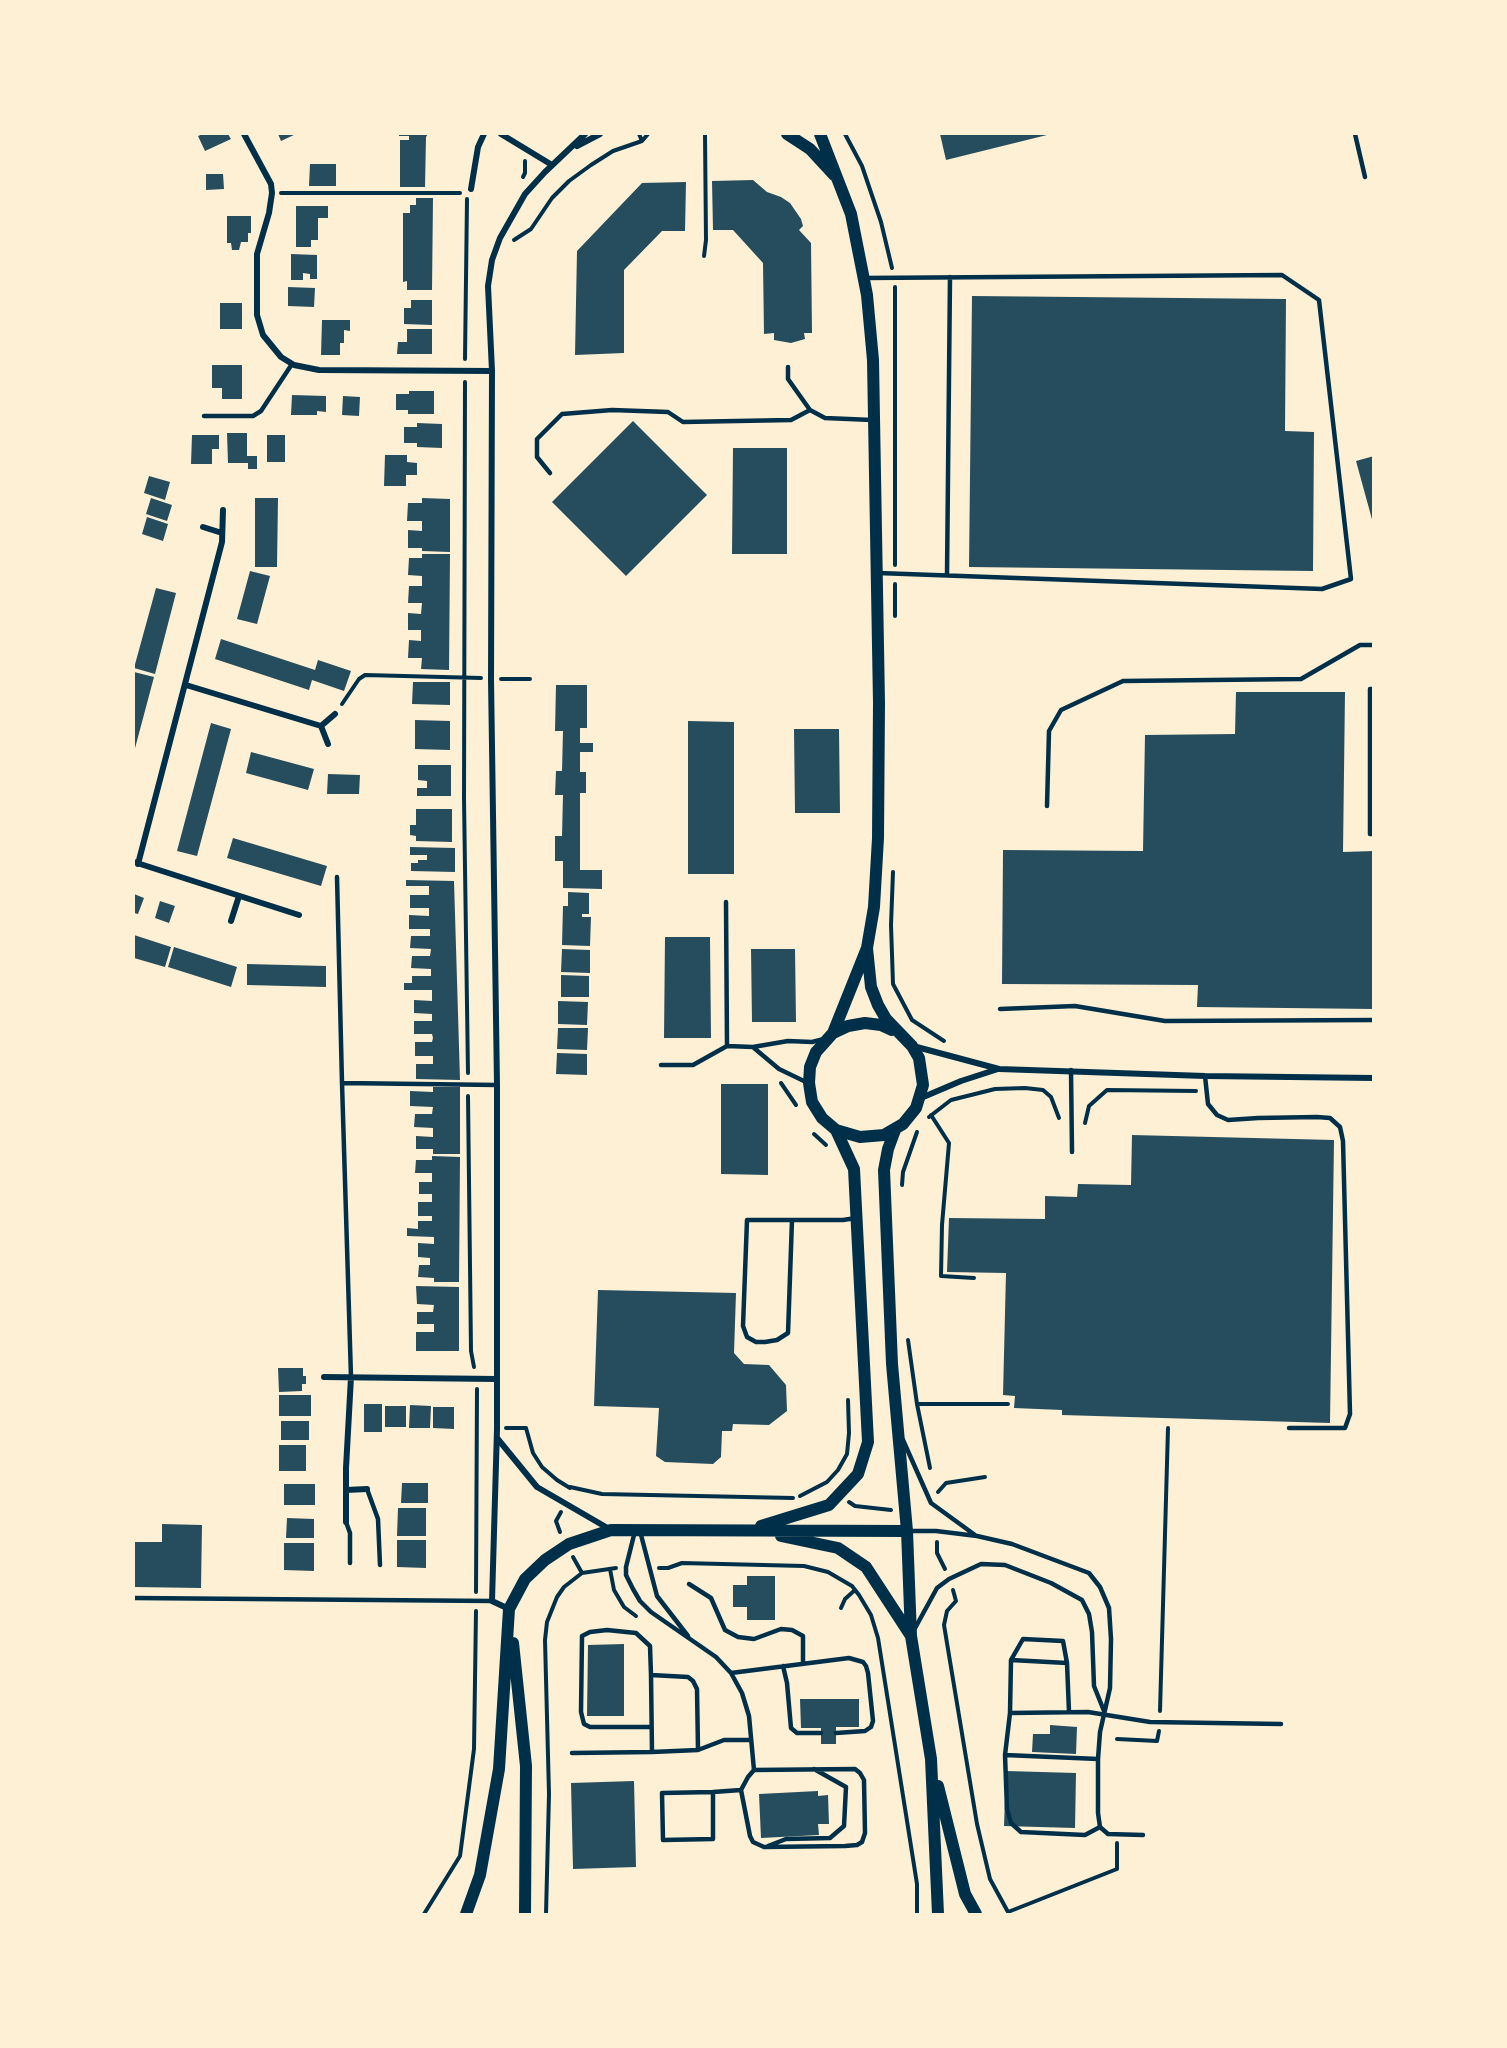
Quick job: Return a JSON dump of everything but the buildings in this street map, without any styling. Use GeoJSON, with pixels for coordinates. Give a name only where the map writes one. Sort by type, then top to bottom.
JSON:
{"type":"FeatureCollection","features":[{"type":"Feature","properties":{"kind":"main road"},"geometry":{"type":"LineString","coordinates":[[787,134],[810,149],[839,181]]}},
{"type":"Feature","properties":{"kind":"main road"},"geometry":{"type":"LineString","coordinates":[[820,134],[852,214],[864,278],[873,360],[872,420],[879,703],[878,838],[874,907],[867,948],[830,1036],[816,1052],[810,1067],[809,1083],[812,1102],[822,1118],[836,1130],[860,1137],[872,1137],[895,1130],[911,1116],[920,1098],[923,1085],[919,1058],[912,1046],[896,1032],[878,1005],[871,987],[867,948]]}},
{"type":"Feature","properties":{"kind":"main road"},"geometry":{"type":"LineString","coordinates":[[830,1036],[848,1026],[865,1023],[881,1025],[896,1032]]}},
{"type":"Feature","properties":{"kind":"main road"},"geometry":{"type":"LineString","coordinates":[[750,1529],[829,1505],[858,1474],[868,1442],[854,1169],[836,1130]]}},
{"type":"Feature","properties":{"kind":"main road"},"geometry":{"type":"LineString","coordinates":[[895,1130],[884,1170],[892,1364],[908,1531],[911,1636],[931,1759],[965,1894],[976,1914]]}},
{"type":"Feature","properties":{"kind":"main road"},"geometry":{"type":"LineString","coordinates":[[750,1529],[838,1548],[866,1567],[911,1636]]}},
{"type":"Feature","properties":{"kind":"main road"},"geometry":{"type":"LineString","coordinates":[[466,1914],[480,1875],[499,1769],[509,1610],[525,1579],[545,1560],[567,1546],[611,1530],[908,1531]]}},
{"type":"Feature","properties":{"kind":"main road"},"geometry":{"type":"LineString","coordinates":[[509,1610],[526,1766],[525,1914]]}},
{"type":"Feature","properties":{"kind":"main road"},"geometry":{"type":"LineString","coordinates":[[931,1759],[938,1914]]}},
{"type":"Feature","properties":{"kind":"street"},"geometry":{"type":"LineString","coordinates":[[244,134],[268,176],[272,193],[269,213],[257,254],[257,315],[259,326],[269,344],[281,357],[292,364],[319,370],[492,371]]}},
{"type":"Feature","properties":{"kind":"street"},"geometry":{"type":"LineString","coordinates":[[471,189],[478,147],[484,134]]}},
{"type":"Feature","properties":{"kind":"street"},"geometry":{"type":"LineString","coordinates":[[501,134],[552,165]]}},
{"type":"Feature","properties":{"kind":"street"},"geometry":{"type":"LineString","coordinates":[[509,1610],[492,1601],[497,1429],[497,1085],[491,678],[492,371],[488,286],[495,252],[510,218],[525,194],[585,134]]}},
{"type":"Feature","properties":{"kind":"street"},"geometry":{"type":"LineString","coordinates":[[564,154],[600,134]]}},
{"type":"Feature","properties":{"kind":"street"},"geometry":{"type":"LineString","coordinates":[[223,510],[222,542],[186,685],[136,863],[299,915]]}},
{"type":"Feature","properties":{"kind":"street"},"geometry":{"type":"LineString","coordinates":[[203,527],[222,532]]}},
{"type":"Feature","properties":{"kind":"street"},"geometry":{"type":"LineString","coordinates":[[186,685],[321,726]]}},
{"type":"Feature","properties":{"kind":"street"},"geometry":{"type":"LineString","coordinates":[[321,726],[335,714]]}},
{"type":"Feature","properties":{"kind":"street"},"geometry":{"type":"LineString","coordinates":[[321,726],[328,744]]}},
{"type":"Feature","properties":{"kind":"street"},"geometry":{"type":"LineString","coordinates":[[231,921],[239,896]]}},
{"type":"Feature","properties":{"kind":"street"},"geometry":{"type":"LineString","coordinates":[[912,1046],[999,1069],[1205,1076],[1374,1078]]}},
{"type":"Feature","properties":{"kind":"street"},"geometry":{"type":"LineString","coordinates":[[920,1098],[961,1081],[999,1069]]}},
{"type":"Feature","properties":{"kind":"street"},"geometry":{"type":"LineString","coordinates":[[324,1377],[496,1379]]}},
{"type":"Feature","properties":{"kind":"street"},"geometry":{"type":"LineString","coordinates":[[346,1522],[348,1402],[351,1377]]}},
{"type":"Feature","properties":{"kind":"street"},"geometry":{"type":"LineString","coordinates":[[496,1437],[537,1487],[611,1530]]}},
{"type":"Feature","properties":{"kind":"street"},"geometry":{"type":"LineString","coordinates":[[346,1490],[367,1489]]}},
{"type":"Feature","properties":{"kind":"lane"},"geometry":{"type":"LineString","coordinates":[[1354,134],[1365,177]]}},
{"type":"Feature","properties":{"kind":"lane"},"geometry":{"type":"LineString","coordinates":[[864,278],[1282,274],[1319,300],[1351,579],[1323,589],[876,573]]}},
{"type":"Feature","properties":{"kind":"lane"},"geometry":{"type":"LineString","coordinates":[[947,575],[950,277]]}},
{"type":"Feature","properties":{"kind":"lane"},"geometry":{"type":"LineString","coordinates":[[204,416],[253,416],[261,411],[292,364]]}},
{"type":"Feature","properties":{"kind":"lane"},"geometry":{"type":"LineString","coordinates":[[788,367],[788,379],[810,410],[825,418],[872,420]]}},
{"type":"Feature","properties":{"kind":"lane"},"geometry":{"type":"LineString","coordinates":[[550,473],[537,457],[537,439],[562,414],[612,410],[668,412],[683,423],[791,420],[810,410]]}},
{"type":"Feature","properties":{"kind":"lane"},"geometry":{"type":"LineString","coordinates":[[1047,806],[1049,731],[1061,710],[1123,681],[1301,679],[1360,645],[1374,645]]}},
{"type":"Feature","properties":{"kind":"lane"},"geometry":{"type":"LineString","coordinates":[[1374,689],[1370,689],[1370,834],[1374,834]]}},
{"type":"Feature","properties":{"kind":"lane"},"geometry":{"type":"LineString","coordinates":[[338,878],[351,1377]]}},
{"type":"Feature","properties":{"kind":"lane"},"geometry":{"type":"LineString","coordinates":[[726,902],[727,1046]]}},
{"type":"Feature","properties":{"kind":"lane"},"geometry":{"type":"LineString","coordinates":[[1000,1009],[1075,1006],[1165,1021],[1374,1020]]}},
{"type":"Feature","properties":{"kind":"lane"},"geometry":{"type":"LineString","coordinates":[[661,1065],[693,1065],[727,1046],[753,1047],[788,1041],[812,1042],[830,1036]]}},
{"type":"Feature","properties":{"kind":"lane"},"geometry":{"type":"LineString","coordinates":[[753,1047],[779,1069],[809,1083]]}},
{"type":"Feature","properties":{"kind":"lane"},"geometry":{"type":"LineString","coordinates":[[1071,1070],[1072,1152]]}},
{"type":"Feature","properties":{"kind":"lane"},"geometry":{"type":"LineString","coordinates":[[1205,1076],[1208,1104],[1217,1115],[1228,1120],[1317,1117],[1330,1118],[1340,1127],[1343,1141],[1350,1414],[1345,1428],[1289,1428]]}},
{"type":"Feature","properties":{"kind":"lane"},"geometry":{"type":"LineString","coordinates":[[342,1083],[497,1085]]}},
{"type":"Feature","properties":{"kind":"lane"},"geometry":{"type":"LineString","coordinates":[[792,1220],[788,1333],[777,1340],[756,1342],[747,1337],[743,1326],[747,1220],[856,1218]]}},
{"type":"Feature","properties":{"kind":"lane"},"geometry":{"type":"LineString","coordinates":[[897,1427],[931,1503],[976,1536]]}},
{"type":"Feature","properties":{"kind":"lane"},"geometry":{"type":"LineString","coordinates":[[367,1489],[378,1519],[380,1565]]}},
{"type":"Feature","properties":{"kind":"lane"},"geometry":{"type":"LineString","coordinates":[[346,1522],[350,1533],[350,1563]]}},
{"type":"Feature","properties":{"kind":"lane"},"geometry":{"type":"LineString","coordinates":[[638,1530],[657,1596],[692,1640]]}},
{"type":"Feature","properties":{"kind":"lane"},"geometry":{"type":"LineString","coordinates":[[638,1530],[626,1567],[626,1575],[640,1601],[671,1627],[716,1657],[731,1673],[742,1693],[749,1716],[754,1770],[741,1790],[753,1842],[764,1847],[845,1846],[862,1842],[865,1833],[864,1780],[855,1769],[754,1770]]}},
{"type":"Feature","properties":{"kind":"lane"},"geometry":{"type":"LineString","coordinates":[[908,1531],[936,1531],[976,1536],[1012,1544],[1089,1573],[1100,1587],[1109,1608],[1111,1640],[1110,1688],[1100,1732],[1098,1759],[1100,1827],[1108,1834],[1143,1835]]}},
{"type":"Feature","properties":{"kind":"lane"},"geometry":{"type":"LineString","coordinates":[[911,1636],[937,1588],[949,1579],[981,1564],[1005,1565],[1051,1583],[1082,1600],[1089,1614],[1094,1686],[1105,1714]]}},
{"type":"Feature","properties":{"kind":"lane"},"geometry":{"type":"LineString","coordinates":[[689,1584],[711,1598],[725,1630],[738,1637],[754,1640],[781,1629],[792,1630],[803,1636],[803,1663]]}},
{"type":"Feature","properties":{"kind":"lane"},"geometry":{"type":"LineString","coordinates":[[134,1598],[492,1601]]}},
{"type":"Feature","properties":{"kind":"lane"},"geometry":{"type":"LineString","coordinates":[[651,1727],[590,1727],[584,1724],[581,1712],[582,1636],[590,1632],[607,1630],[636,1633],[650,1646],[652,1752]]}},
{"type":"Feature","properties":{"kind":"lane"},"geometry":{"type":"LineString","coordinates":[[1069,1712],[1067,1663],[1063,1641],[1023,1639],[1011,1659],[1010,1713],[1005,1755],[1007,1809],[1011,1823],[1021,1832],[1085,1835],[1100,1827]]}},
{"type":"Feature","properties":{"kind":"lane"},"geometry":{"type":"LineString","coordinates":[[731,1673],[849,1658],[857,1660],[866,1666],[873,1721],[871,1727],[865,1731],[836,1733]]}},
{"type":"Feature","properties":{"kind":"lane"},"geometry":{"type":"LineString","coordinates":[[1011,1659],[1067,1663]]}},
{"type":"Feature","properties":{"kind":"lane"},"geometry":{"type":"LineString","coordinates":[[783,1666],[791,1728],[797,1733],[820,1733]]}},
{"type":"Feature","properties":{"kind":"lane"},"geometry":{"type":"LineString","coordinates":[[651,1675],[688,1677],[693,1681],[697,1689],[698,1750]]}},
{"type":"Feature","properties":{"kind":"lane"},"geometry":{"type":"LineString","coordinates":[[1010,1713],[1069,1712],[1105,1714],[1160,1722],[1281,1724]]}},
{"type":"Feature","properties":{"kind":"lane"},"geometry":{"type":"LineString","coordinates":[[572,1753],[698,1750],[724,1740],[751,1740]]}},
{"type":"Feature","properties":{"kind":"lane"},"geometry":{"type":"LineString","coordinates":[[1005,1755],[1098,1759]]}},
{"type":"Feature","properties":{"kind":"lane"},"geometry":{"type":"LineString","coordinates":[[764,1847],[786,1839],[830,1838],[844,1826],[846,1787],[814,1769]]}},
{"type":"Feature","properties":{"kind":"lane"},"geometry":{"type":"LineString","coordinates":[[713,1792],[712,1839],[663,1840],[662,1792],[741,1790]]}},
{"type":"Feature","properties":{"kind":"path"},"geometry":{"type":"LineString","coordinates":[[639,134],[642,141]]}},
{"type":"Feature","properties":{"kind":"path"},"geometry":{"type":"LineString","coordinates":[[495,252],[531,229],[552,198],[569,181],[613,151],[642,141],[648,134]]}},
{"type":"Feature","properties":{"kind":"path"},"geometry":{"type":"LineString","coordinates":[[704,256],[706,240],[705,134]]}},
{"type":"Feature","properties":{"kind":"path"},"geometry":{"type":"LineString","coordinates":[[272,193],[467,192],[465,678],[468,1085],[471,1351],[477,1394],[474,1749],[460,1856],[424,1914]]}},
{"type":"Feature","properties":{"kind":"path"},"geometry":{"type":"LineString","coordinates":[[335,714],[359,679],[365,675],[530,679]]}},
{"type":"Feature","properties":{"kind":"path"},"geometry":{"type":"LineString","coordinates":[[780,1081],[799,1111]]}},
{"type":"Feature","properties":{"kind":"path"},"geometry":{"type":"LineString","coordinates":[[901,1192],[903,1172],[916,1133],[931,1115],[951,1100],[995,1089],[1043,1090],[1051,1097],[1061,1126],[1084,1126],[1089,1106],[1107,1090],[1206,1092]]}},
{"type":"Feature","properties":{"kind":"path"},"geometry":{"type":"LineString","coordinates":[[931,1115],[949,1143],[942,1225],[941,1276],[974,1278]]}},
{"type":"Feature","properties":{"kind":"path"},"geometry":{"type":"LineString","coordinates":[[809,1129],[829,1149]]}},
{"type":"Feature","properties":{"kind":"path"},"geometry":{"type":"LineString","coordinates":[[908,1329],[917,1404],[930,1470]]}},
{"type":"Feature","properties":{"kind":"path"},"geometry":{"type":"LineString","coordinates":[[497,1429],[526,1428],[533,1453],[542,1467],[557,1480],[570,1487],[602,1494],[792,1499],[827,1482],[838,1470],[847,1454],[848,1398]]}},
{"type":"Feature","properties":{"kind":"path"},"geometry":{"type":"LineString","coordinates":[[917,1404],[1008,1404]]}},
{"type":"Feature","properties":{"kind":"path"},"geometry":{"type":"LineString","coordinates":[[1117,1739],[1157,1741],[1160,1722],[1168,1428]]}},
{"type":"Feature","properties":{"kind":"path"},"geometry":{"type":"LineString","coordinates":[[931,1503],[946,1483],[985,1477]]}},
{"type":"Feature","properties":{"kind":"path"},"geometry":{"type":"LineString","coordinates":[[934,1480],[938,1491]]}},
{"type":"Feature","properties":{"kind":"path"},"geometry":{"type":"LineString","coordinates":[[827,1482],[839,1496],[855,1506],[882,1511],[905,1510]]}},
{"type":"Feature","properties":{"kind":"path"},"geometry":{"type":"LineString","coordinates":[[570,1487],[556,1521],[582,1573]]}},
{"type":"Feature","properties":{"kind":"path"},"geometry":{"type":"LineString","coordinates":[[936,1531],[937,1553],[956,1601],[947,1611],[944,1625],[977,1824],[990,1879],[1007,1914],[1117,1869],[1118,1835]]}},
{"type":"Feature","properties":{"kind":"path"},"geometry":{"type":"LineString","coordinates":[[648,1567],[668,1568],[682,1563],[804,1566],[828,1572],[853,1588],[871,1615],[878,1638],[917,1884],[918,1914]]}},
{"type":"Feature","properties":{"kind":"path"},"geometry":{"type":"LineString","coordinates":[[546,1914],[549,1794],[545,1640],[547,1622],[557,1597],[564,1587],[582,1573],[626,1567]]}},
{"type":"Feature","properties":{"kind":"path"},"geometry":{"type":"LineString","coordinates":[[841,1608],[866,1567]]}},
{"type":"Feature","properties":{"kind":"path"},"geometry":{"type":"LineString","coordinates":[[610,1569],[614,1590],[624,1607],[640,1618]]}}]}
